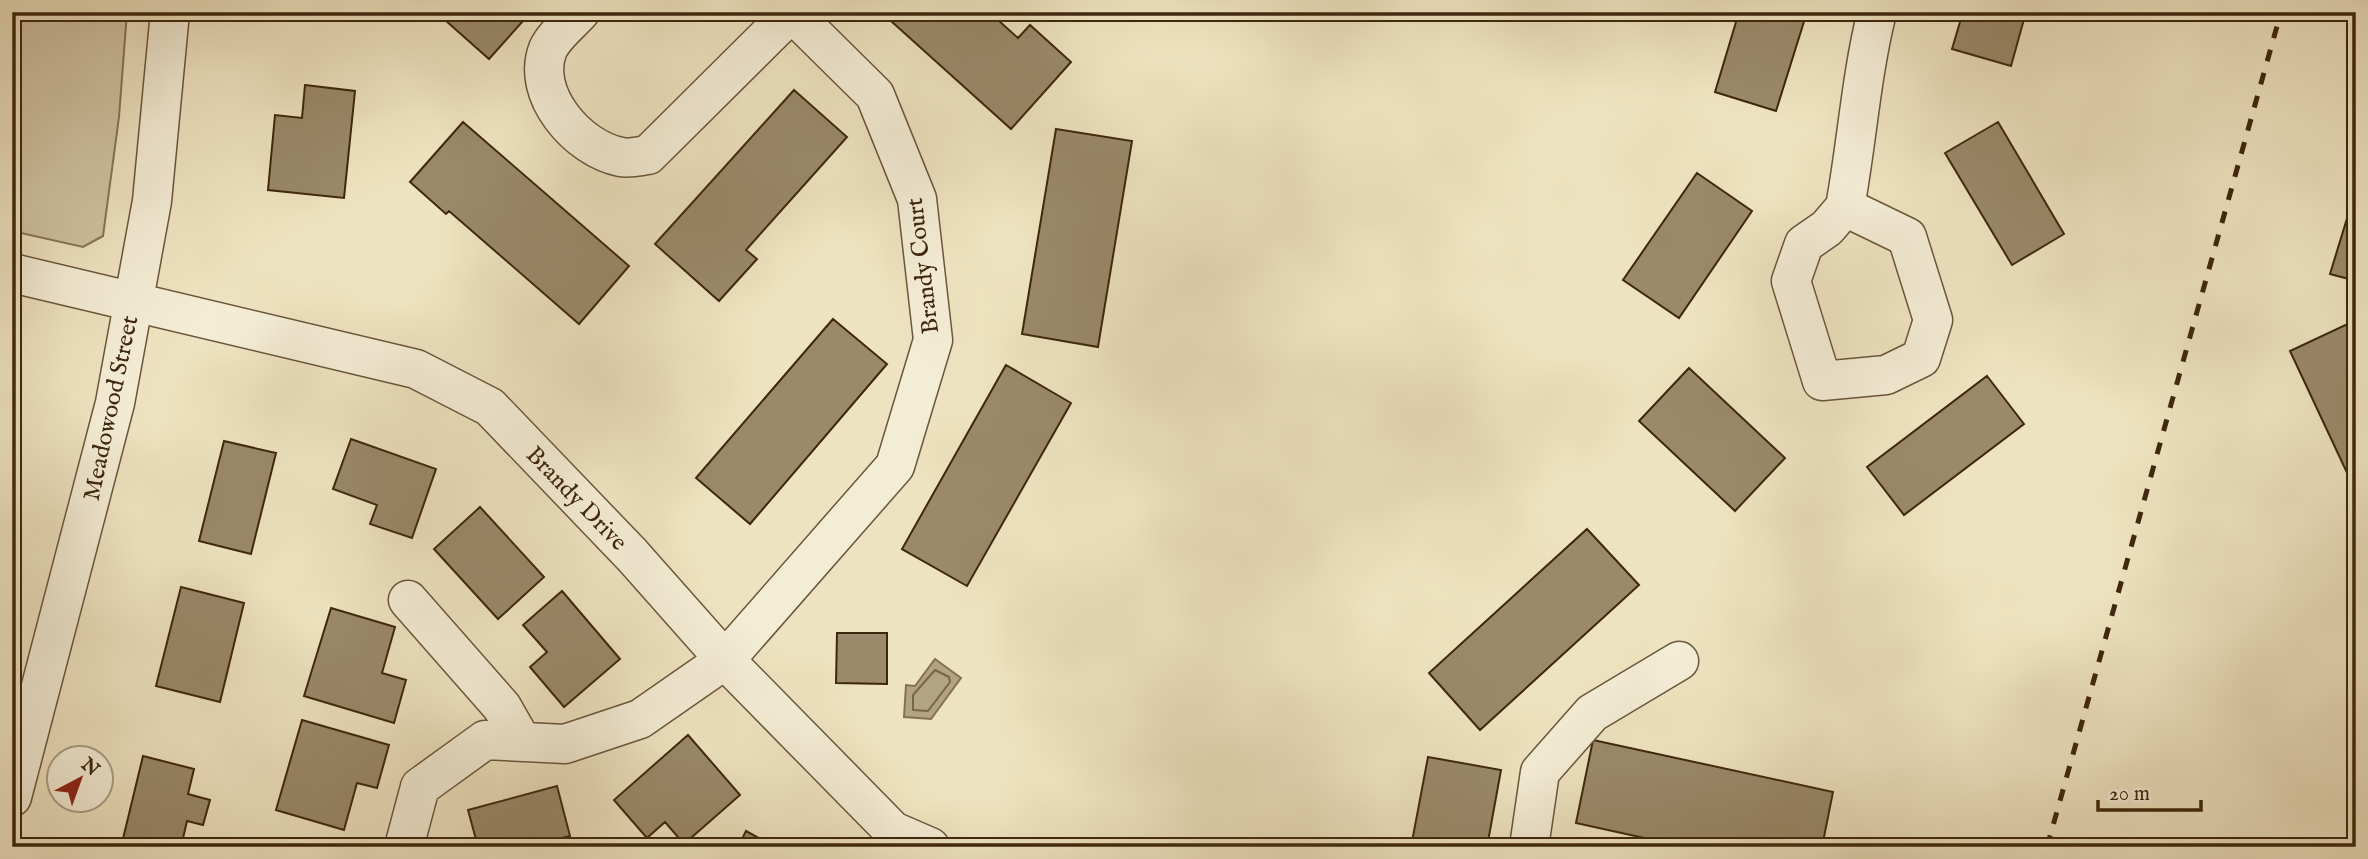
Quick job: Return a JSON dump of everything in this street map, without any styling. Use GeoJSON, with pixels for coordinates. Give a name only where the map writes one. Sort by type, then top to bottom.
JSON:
{"type":"FeatureCollection","features":[{"type":"Feature","properties":{"kind":"street","name":"Meadowood Street"},"geometry":{"type":"LineString","coordinates":[[12,797],[116,403],[152,201],[170,12]]}},
{"type":"Feature","properties":{"kind":"street","name":"Brandy Court"},"geometry":{"type":"LineString","coordinates":[[404,847],[420,787],[485,740],[565,744],[640,719],[725,660],[895,466],[933,340],[917,199],[875,95],[791,13],[648,155],[622,158],[600,149],[574,132],[548,96],[544,69],[549,48],[580,12]]}},
{"type":"Feature","properties":{"kind":"street"},"geometry":{"type":"LineString","coordinates":[[1845,207],[1908,237],[1933,320],[1921,358],[1886,375],[1822,381],[1791,281],[1804,244],[1827,228],[1845,207],[1856,149],[1865,62],[1877,12]]}},
{"type":"Feature","properties":{"kind":"street","name":"Brandy Drive"},"geometry":{"type":"LineString","coordinates":[[12,273],[415,369],[491,407],[632,555],[889,839],[930,847]]}},
{"type":"Feature","properties":{"kind":"street"},"geometry":{"type":"LineString","coordinates":[[408,600],[502,707],[522,742]]}},
{"type":"Feature","properties":{"kind":"street"},"geometry":{"type":"LineString","coordinates":[[1529,847],[1540,772],[1592,713],[1679,661]]}},
{"type":"Feature","properties":{"kind":"shaded area"},"geometry":{"type":"Polygon","coordinates":[[[12,12],[127,12],[119,117],[103,236],[83,247],[12,231],[12,12]]]}},
{"type":"Feature","properties":{"kind":"water"},"geometry":{"type":"Polygon","coordinates":[[[935,659],[961,678],[931,719],[904,717],[906,685],[915,686],[935,659]]]}},
{"type":"Feature","properties":{"kind":"building"},"geometry":{"type":"Polygon","coordinates":[[[436,12],[531,12],[489,59],[436,12]]]}},
{"type":"Feature","properties":{"kind":"building"},"geometry":{"type":"Polygon","coordinates":[[[881,12],[989,12],[1018,38],[1030,25],[1071,62],[1011,129],[881,12]]]}},
{"type":"Feature","properties":{"kind":"building"},"geometry":{"type":"Polygon","coordinates":[[[1739,12],[1807,12],[1776,111],[1715,92],[1739,12]]]}},
{"type":"Feature","properties":{"kind":"building"},"geometry":{"type":"Polygon","coordinates":[[[1963,12],[2026,12],[2011,66],[1952,49],[1963,12]]]}},
{"type":"Feature","properties":{"kind":"building"},"geometry":{"type":"Polygon","coordinates":[[[305,85],[355,91],[344,198],[268,190],[275,115],[302,118],[305,85]]]}},
{"type":"Feature","properties":{"kind":"building"},"geometry":{"type":"Polygon","coordinates":[[[794,90],[847,137],[746,250],[757,259],[719,301],[655,244],[794,90]]]}},
{"type":"Feature","properties":{"kind":"building"},"geometry":{"type":"Polygon","coordinates":[[[463,122],[629,266],[579,324],[449,211],[446,214],[410,182],[463,122]]]}},
{"type":"Feature","properties":{"kind":"building"},"geometry":{"type":"Polygon","coordinates":[[[1998,122],[2064,234],[2012,265],[1945,153],[1998,122]]]}},
{"type":"Feature","properties":{"kind":"building"},"geometry":{"type":"Polygon","coordinates":[[[1056,129],[1132,141],[1098,347],[1022,334],[1056,129]]]}},
{"type":"Feature","properties":{"kind":"building"},"geometry":{"type":"Polygon","coordinates":[[[1697,173],[1752,211],[1679,318],[1623,280],[1697,173]]]}},
{"type":"Feature","properties":{"kind":"building"},"geometry":{"type":"Polygon","coordinates":[[[2356,189],[2356,281],[2330,274],[2356,189]]]}},
{"type":"Feature","properties":{"kind":"building"},"geometry":{"type":"Polygon","coordinates":[[[833,319],[887,364],[750,524],[696,478],[833,319]]]}},
{"type":"Feature","properties":{"kind":"building"},"geometry":{"type":"Polygon","coordinates":[[[2356,320],[2356,492],[2290,351],[2356,320]]]}},
{"type":"Feature","properties":{"kind":"building"},"geometry":{"type":"Polygon","coordinates":[[[1006,365],[1071,403],[967,586],[902,549],[1006,365]]]}},
{"type":"Feature","properties":{"kind":"building"},"geometry":{"type":"Polygon","coordinates":[[[1689,368],[1785,458],[1735,511],[1639,421],[1689,368]]]}},
{"type":"Feature","properties":{"kind":"building"},"geometry":{"type":"Polygon","coordinates":[[[1987,376],[2024,424],[1904,515],[1867,467],[1987,376]]]}},
{"type":"Feature","properties":{"kind":"building"},"geometry":{"type":"Polygon","coordinates":[[[351,439],[436,469],[412,538],[370,524],[377,505],[333,489],[351,439]]]}},
{"type":"Feature","properties":{"kind":"building"},"geometry":{"type":"Polygon","coordinates":[[[224,441],[276,453],[251,554],[199,541],[224,441]]]}},
{"type":"Feature","properties":{"kind":"building"},"geometry":{"type":"Polygon","coordinates":[[[480,507],[544,577],[498,619],[434,549],[480,507]]]}},
{"type":"Feature","properties":{"kind":"building"},"geometry":{"type":"Polygon","coordinates":[[[1587,529],[1639,585],[1480,730],[1429,673],[1587,529]]]}},
{"type":"Feature","properties":{"kind":"building"},"geometry":{"type":"Polygon","coordinates":[[[181,587],[244,603],[220,702],[156,686],[181,587]]]}},
{"type":"Feature","properties":{"kind":"building"},"geometry":{"type":"Polygon","coordinates":[[[562,591],[620,659],[564,707],[530,667],[547,652],[523,625],[562,591]]]}},
{"type":"Feature","properties":{"kind":"building"},"geometry":{"type":"Polygon","coordinates":[[[331,608],[395,627],[382,673],[406,680],[394,723],[304,696],[331,608]]]}},
{"type":"Feature","properties":{"kind":"building"},"geometry":{"type":"Polygon","coordinates":[[[837,633],[887,633],[887,684],[836,683],[837,633]]]}},
{"type":"Feature","properties":{"kind":"building"},"geometry":{"type":"Polygon","coordinates":[[[302,720],[389,745],[377,788],[357,783],[344,830],[276,810],[302,720]]]}},
{"type":"Feature","properties":{"kind":"building"},"geometry":{"type":"Polygon","coordinates":[[[688,735],[740,795],[684,844],[665,822],[647,838],[614,800],[688,735]]]}},
{"type":"Feature","properties":{"kind":"building"},"geometry":{"type":"Polygon","coordinates":[[[1593,740],[1833,792],[1822,847],[1685,847],[1576,823],[1593,740]]]}},
{"type":"Feature","properties":{"kind":"building"},"geometry":{"type":"Polygon","coordinates":[[[143,756],[194,769],[188,794],[210,800],[203,825],[187,821],[181,847],[121,847],[143,756]]]}},
{"type":"Feature","properties":{"kind":"building"},"geometry":{"type":"Polygon","coordinates":[[[1428,757],[1501,770],[1487,847],[1411,847],[1428,757]]]}},
{"type":"Feature","properties":{"kind":"building"},"geometry":{"type":"Polygon","coordinates":[[[557,786],[570,836],[546,842],[548,847],[478,847],[468,810],[557,786]]]}},
{"type":"Feature","properties":{"kind":"building"},"geometry":{"type":"Polygon","coordinates":[[[746,831],[775,847],[738,847],[746,831]]]}},
{"type":"Feature","properties":{"kind":"railway"},"geometry":{"type":"LineString","coordinates":[[2047,847],[2281,12]]}}]}
